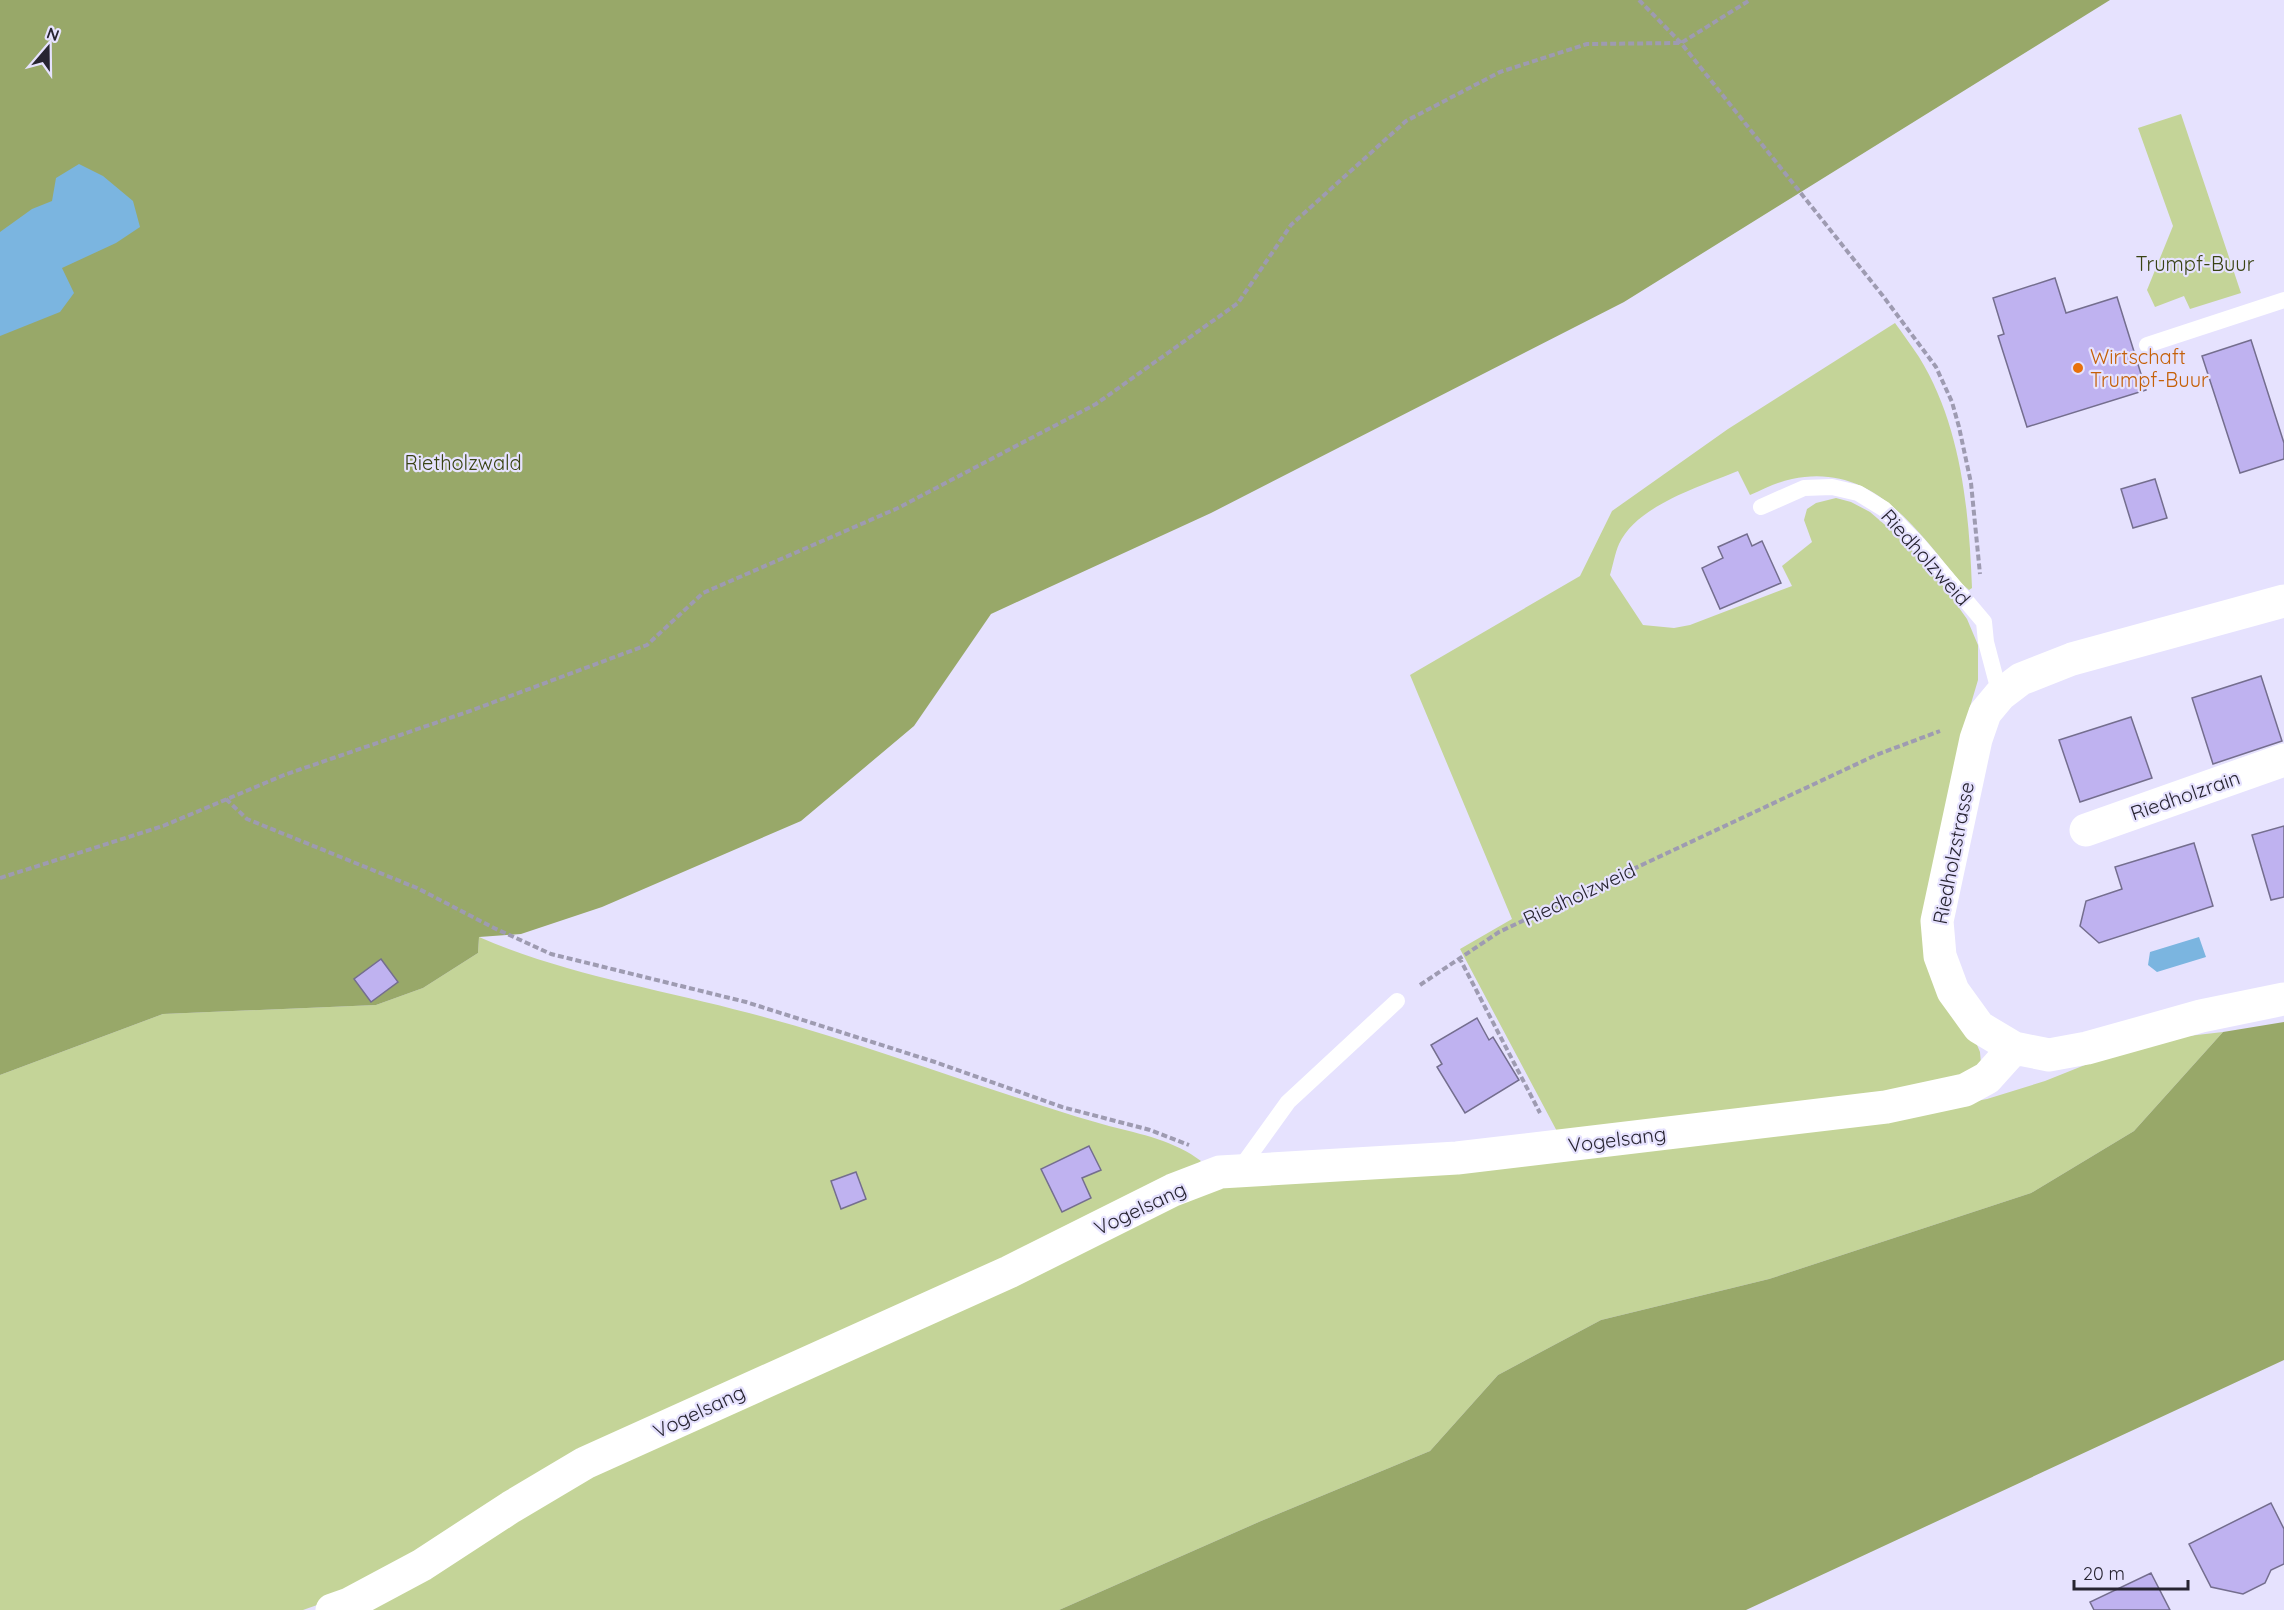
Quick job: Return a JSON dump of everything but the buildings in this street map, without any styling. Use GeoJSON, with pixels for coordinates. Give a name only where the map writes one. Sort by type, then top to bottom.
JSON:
{"type":"FeatureCollection","features":[{"type":"Feature","properties":{"kind":"street"},"geometry":{"type":"LineString","coordinates":[[1993,704],[2021,679],[2072,660],[2284,601]]}},
{"type":"Feature","properties":{"kind":"street","name":"Riedholzstrasse"},"geometry":{"type":"LineString","coordinates":[[1993,704],[1976,739],[1937,921],[1940,956],[1953,991],[1979,1027],[2014,1048],[2049,1055],[2087,1048],[2201,1016],[2284,999]]}},
{"type":"Feature","properties":{"kind":"street","name":"Riedholzrain"},"geometry":{"type":"LineString","coordinates":[[2086,830],[2284,760]]}},
{"type":"Feature","properties":{"kind":"street","name":"Vogelsang"},"geometry":{"type":"LineString","coordinates":[[332,1610],[349,1604],[422,1565],[511,1507],[585,1463],[1009,1272],[1173,1190],[1220,1172],[1457,1158],[1886,1107],[1965,1090],[1988,1078],[2014,1048]]}},
{"type":"Feature","properties":{"kind":"lane"},"geometry":{"type":"LineString","coordinates":[[2147,345],[2284,300]]}},
{"type":"Feature","properties":{"kind":"lane","name":"Riedholzweid"},"geometry":{"type":"LineString","coordinates":[[1761,507],[1804,489],[1832,487],[1858,493],[1884,509],[1918,544],[1984,622]]}},
{"type":"Feature","properties":{"kind":"lane"},"geometry":{"type":"LineString","coordinates":[[1984,622],[1993,704]]}},
{"type":"Feature","properties":{"kind":"lane"},"geometry":{"type":"LineString","coordinates":[[1239,1170],[1288,1102],[1397,1001]]}},
{"type":"Feature","properties":{"kind":"path"},"geometry":{"type":"LineString","coordinates":[[1639,0],[1682,43],[1883,296],[1936,368],[1952,402],[1971,483],[1984,622]]}},
{"type":"Feature","properties":{"kind":"path"},"geometry":{"type":"LineString","coordinates":[[0,878],[163,826],[284,774],[470,711],[647,645],[703,593],[898,508],[1096,404],[1238,303],[1291,225],[1406,121],[1500,72],[1587,44],[1682,43],[1750,0]]}},
{"type":"Feature","properties":{"kind":"path","name":"Riedholzweid"},"geometry":{"type":"LineString","coordinates":[[1397,1001],[1499,932],[1876,755],[1993,704]]}},
{"type":"Feature","properties":{"kind":"path"},"geometry":{"type":"LineString","coordinates":[[226,799],[247,819],[417,888],[494,928],[551,954],[746,1002],[935,1062],[1062,1107],[1150,1130],[1199,1148],[1239,1170]]}},
{"type":"Feature","properties":{"kind":"path"},"geometry":{"type":"LineString","coordinates":[[1459,957],[1557,1146]]}},
{"type":"Feature","properties":{"kind":"green space","name":"Rietholzwald"},"geometry":{"type":"Polygon","coordinates":[[[0,0],[2110,0],[1624,302],[1211,513],[991,614],[914,726],[801,821],[602,907],[521,934],[479,937],[478,953],[423,988],[376,1005],[163,1014],[0,1075],[0,0]]]}},
{"type":"Feature","properties":{"kind":"green space","name":"Trumpf-Buur"},"geometry":{"type":"Polygon","coordinates":[[[2181,114],[2241,293],[2190,309],[2184,296],[2155,307],[2147,290],[2173,226],[2138,128],[2181,114]]]}},
{"type":"Feature","properties":{"kind":"green space"},"geometry":{"type":"Polygon","coordinates":[[[1895,323],[1919,357],[1945,411],[1960,468],[1965,498],[1972,588],[1969,590],[1961,583],[1910,522],[1869,490],[1846,481],[1821,476],[1786,480],[1750,495],[1738,471],[1672,498],[1640,518],[1619,544],[1610,575],[1643,625],[1674,628],[1690,625],[1792,586],[1782,566],[1812,542],[1804,520],[1807,509],[1816,503],[1836,498],[1851,502],[1870,512],[1898,536],[1937,577],[1967,619],[1978,645],[1978,680],[1962,734],[1923,916],[1980,1052],[1981,1064],[1956,1084],[1560,1137],[1460,949],[1512,919],[1410,675],[1580,576],[1612,511],[1728,429],[1895,323]]]}},
{"type":"Feature","properties":{"kind":"green space"},"geometry":{"type":"Polygon","coordinates":[[[479,937],[511,950],[578,971],[749,1013],[823,1034],[1101,1124],[1157,1139],[1180,1148],[1201,1161],[1194,1167],[371,1586],[303,1610],[0,1610],[0,1075],[163,1014],[376,1005],[423,988],[478,953],[479,937]]]}},
{"type":"Feature","properties":{"kind":"green space"},"geometry":{"type":"Polygon","coordinates":[[[2284,1022],[2284,1360],[1746,1610],[1059,1610],[1261,1521],[1430,1451],[1498,1375],[1601,1320],[1769,1279],[2031,1193],[2134,1131],[2223,1032],[2284,1022]]]}},
{"type":"Feature","properties":{"kind":"green space"},"geometry":{"type":"Polygon","coordinates":[[[2223,1032],[2134,1131],[2031,1193],[1769,1279],[1601,1320],[1498,1375],[1430,1451],[1261,1521],[1059,1610],[356,1610],[578,1479],[1219,1182],[1929,1110],[1987,1099],[2045,1081],[2145,1041],[2223,1032]]]}},
{"type":"Feature","properties":{"kind":"water"},"geometry":{"type":"Polygon","coordinates":[[[79,164],[103,176],[133,201],[140,227],[116,243],[62,268],[74,293],[60,312],[0,336],[0,232],[32,209],[52,201],[56,178],[79,164]]]}},
{"type":"Feature","properties":{"kind":"water"},"geometry":{"type":"Polygon","coordinates":[[[2199,937],[2206,957],[2157,972],[2148,965],[2150,952],[2199,937]]]}},
{"type":"Feature","properties":{"kind":"place","name":"Wirtschaft Trumpf-Buur"},"geometry":{"type":"Point","coordinates":[2078,368]}}]}
